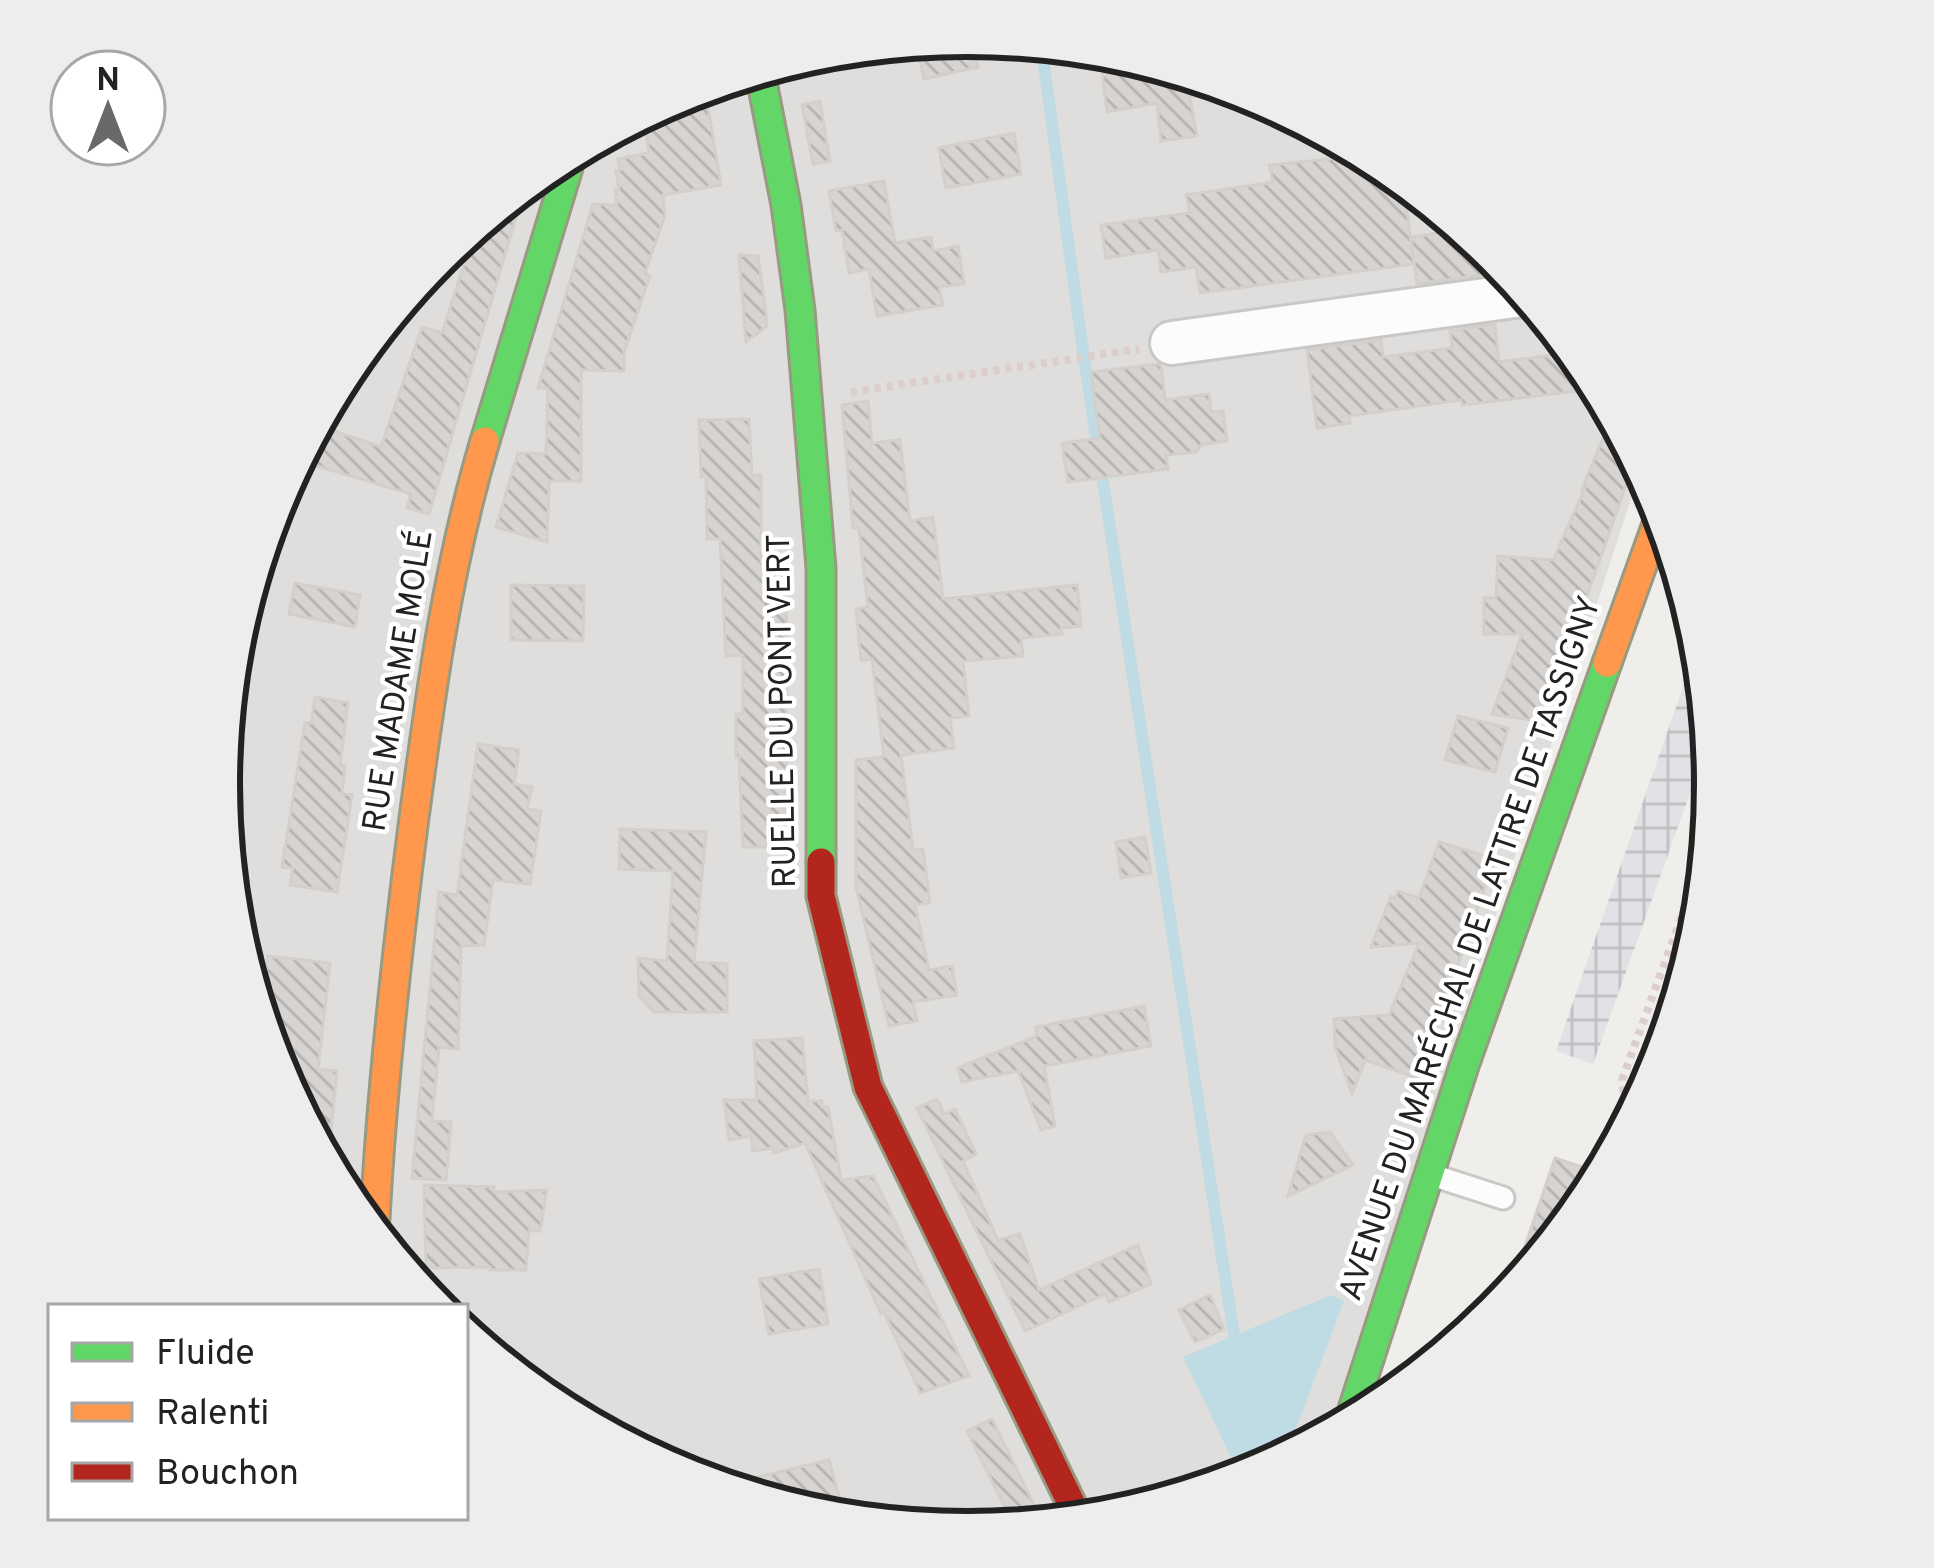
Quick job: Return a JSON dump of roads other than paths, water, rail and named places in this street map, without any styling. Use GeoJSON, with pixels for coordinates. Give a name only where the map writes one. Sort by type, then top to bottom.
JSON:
{"type":"FeatureCollection","features":[{"type":"Feature","properties":{"kind":"street","name":"RUELLE DU PONT VERT"},"geometry":{"type":"LineString","coordinates":[[763,87],[787,205],[821,568],[821,896],[868,1088],[1072,1503]]}},
{"type":"Feature","properties":{"kind":"street","name":"RUE MADAME MOLÉ"},"geometry":{"type":"LineString","coordinates":[[376,1206],[400,925],[448,585],[466,505],[565,179]]}},
{"type":"Feature","properties":{"kind":"street"},"geometry":{"type":"LineString","coordinates":[[1172,344],[1507,297]]}},
{"type":"Feature","properties":{"kind":"street","name":"AVENUE DU MARÉCHAL DE LATTRE DE TASSIGNY"},"geometry":{"type":"LineString","coordinates":[[1357,1397],[1465,1063],[1651,540]]}},
{"type":"Feature","properties":{"kind":"lane"},"geometry":{"type":"LineString","coordinates":[[1429,1174],[1503,1198]]}},
{"type":"Feature","properties":{"kind":"water"},"geometry":{"type":"Polygon","coordinates":[[[1331,1295],[1344,1301],[1294,1433],[1233,1461],[1183,1357],[1331,1295]]]}},
{"type":"Feature","properties":{"kind":"waterway"},"geometry":{"type":"LineString","coordinates":[[1043,61],[1084,358],[1234,1335]]}}]}
